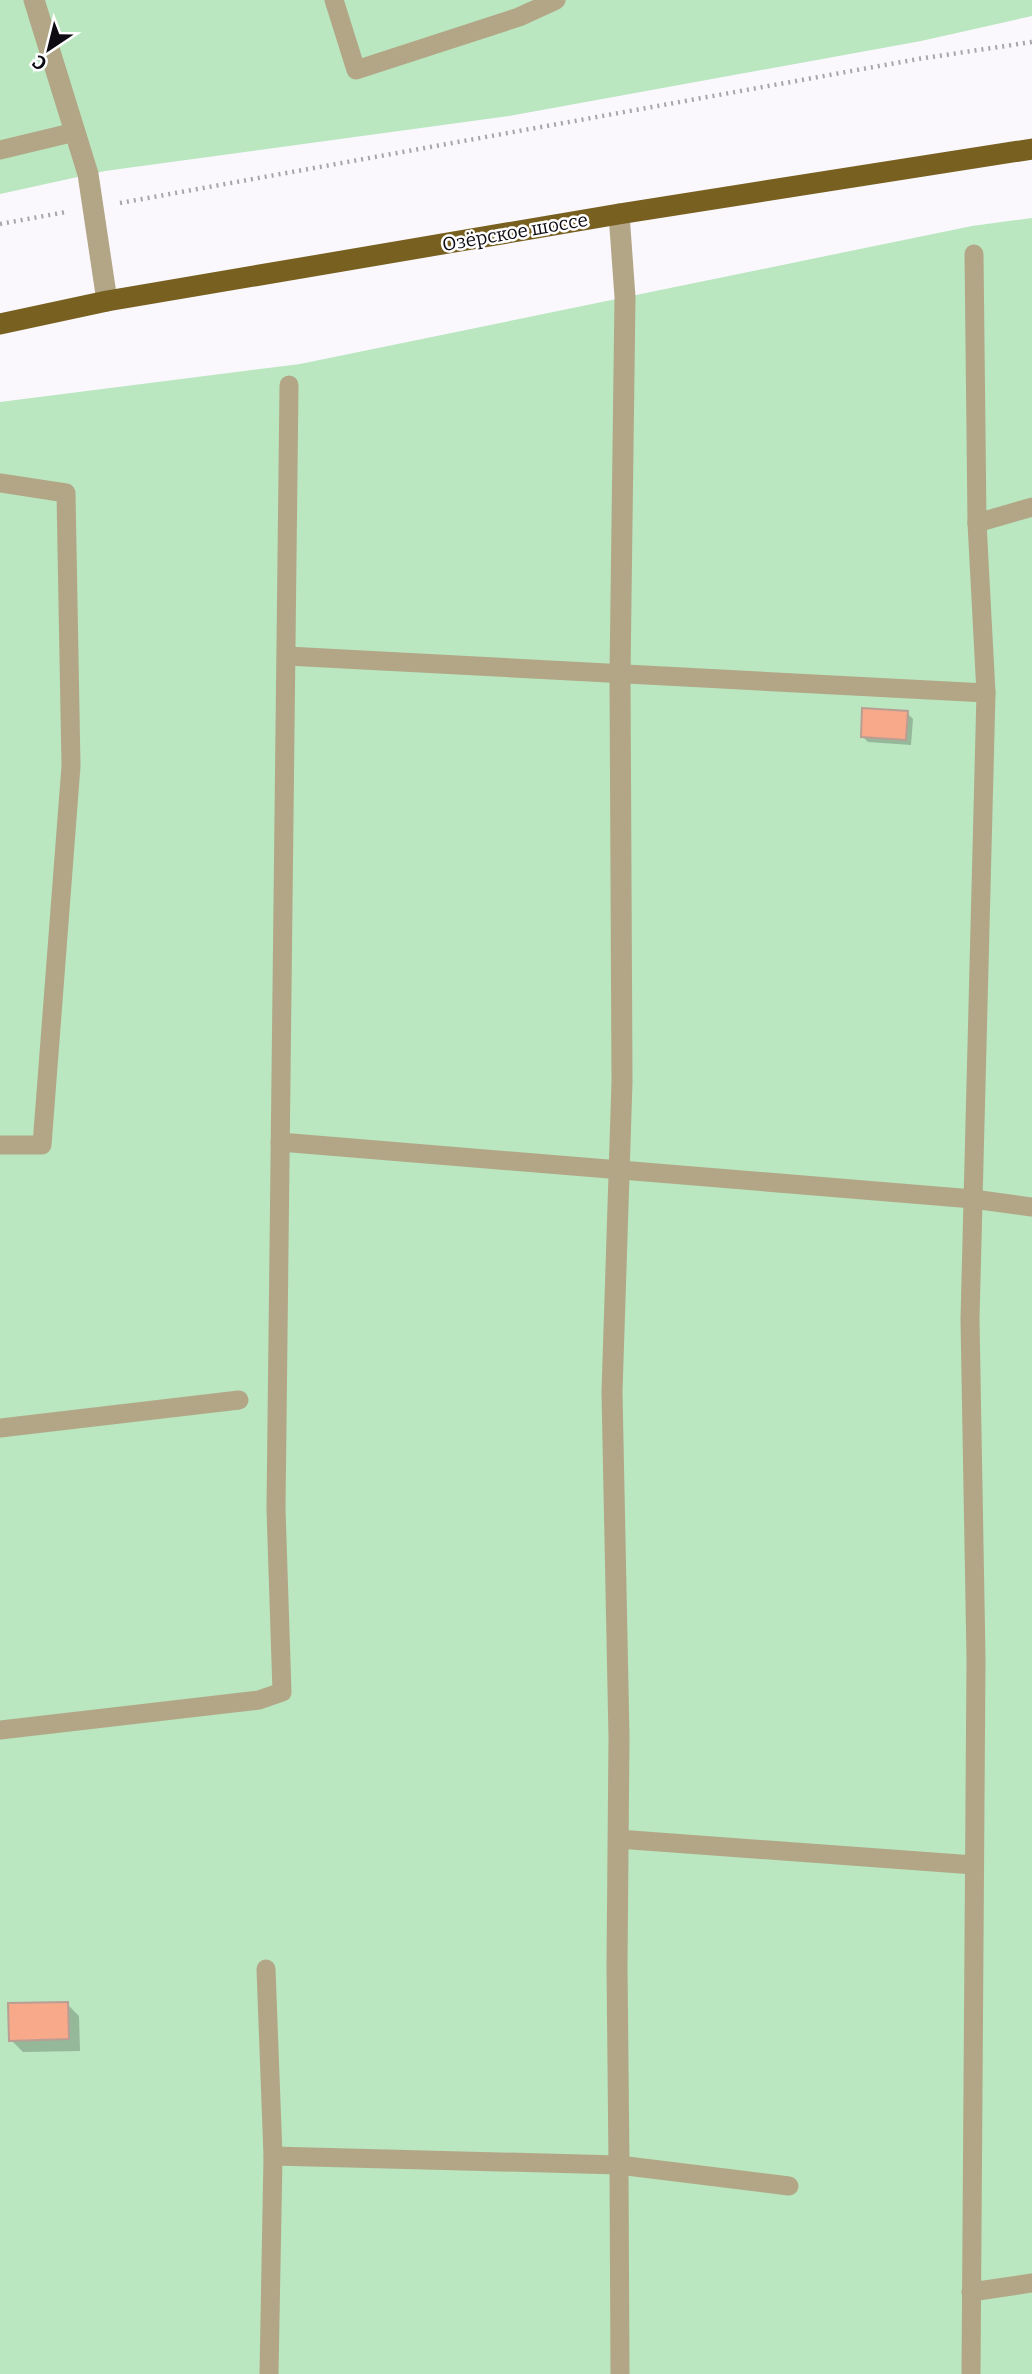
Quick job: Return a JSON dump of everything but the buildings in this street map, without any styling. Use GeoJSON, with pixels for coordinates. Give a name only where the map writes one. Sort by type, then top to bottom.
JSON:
{"type":"FeatureCollection","features":[{"type":"Feature","properties":{"kind":"main road","name":"Озёрское шоссе"},"geometry":{"type":"LineString","coordinates":[[0,324],[107,300],[619,214],[1032,149]]}},
{"type":"Feature","properties":{"kind":"street"},"geometry":{"type":"LineString","coordinates":[[34,0],[88,174],[107,300]]}},
{"type":"Feature","properties":{"kind":"street"},"geometry":{"type":"LineString","coordinates":[[619,214],[625,298],[620,674],[622,1082],[612,1392],[619,1737],[619,2165]]}},
{"type":"Feature","properties":{"kind":"lane"},"geometry":{"type":"LineString","coordinates":[[334,0],[356,70],[519,17],[556,0]]}},
{"type":"Feature","properties":{"kind":"lane"},"geometry":{"type":"LineString","coordinates":[[0,150],[75,132]]}},
{"type":"Feature","properties":{"kind":"lane"},"geometry":{"type":"LineString","coordinates":[[971,2374],[976,1658],[970,1319],[986,693],[977,523],[974,254]]}},
{"type":"Feature","properties":{"kind":"lane"},"geometry":{"type":"LineString","coordinates":[[0,1730],[259,1700],[282,1692],[276,1509],[289,385]]}},
{"type":"Feature","properties":{"kind":"lane"},"geometry":{"type":"LineString","coordinates":[[0,483],[66,493],[71,766],[42,1145],[0,1145]]}},
{"type":"Feature","properties":{"kind":"lane"},"geometry":{"type":"LineString","coordinates":[[977,523],[1032,507]]}},
{"type":"Feature","properties":{"kind":"lane"},"geometry":{"type":"LineString","coordinates":[[287,656],[986,693]]}},
{"type":"Feature","properties":{"kind":"lane"},"geometry":{"type":"LineString","coordinates":[[280,1142],[973,1199],[1032,1207]]}},
{"type":"Feature","properties":{"kind":"lane"},"geometry":{"type":"LineString","coordinates":[[0,1428],[239,1400]]}},
{"type":"Feature","properties":{"kind":"lane"},"geometry":{"type":"LineString","coordinates":[[618,1839],[974,1865]]}},
{"type":"Feature","properties":{"kind":"lane"},"geometry":{"type":"LineString","coordinates":[[266,1969],[273,2156],[270,2374]]}},
{"type":"Feature","properties":{"kind":"lane"},"geometry":{"type":"LineString","coordinates":[[273,2156],[619,2165],[789,2186]]}},
{"type":"Feature","properties":{"kind":"lane"},"geometry":{"type":"LineString","coordinates":[[619,2165],[620,2374]]}},
{"type":"Feature","properties":{"kind":"lane"},"geometry":{"type":"LineString","coordinates":[[971,2292],[1032,2283]]}},
{"type":"Feature","properties":{"kind":"path"},"geometry":{"type":"LineString","coordinates":[[0,224],[918,59],[1032,41]]}},
{"type":"Feature","properties":{"kind":"green space"},"geometry":{"type":"Polygon","coordinates":[[[0,0],[1032,0],[1032,16],[921,41],[509,116],[105,171],[0,194],[0,0]]]}},
{"type":"Feature","properties":{"kind":"green space"},"geometry":{"type":"Polygon","coordinates":[[[1032,218],[1032,2374],[0,2374],[0,402],[300,364],[972,226],[1032,218]]]}}]}
